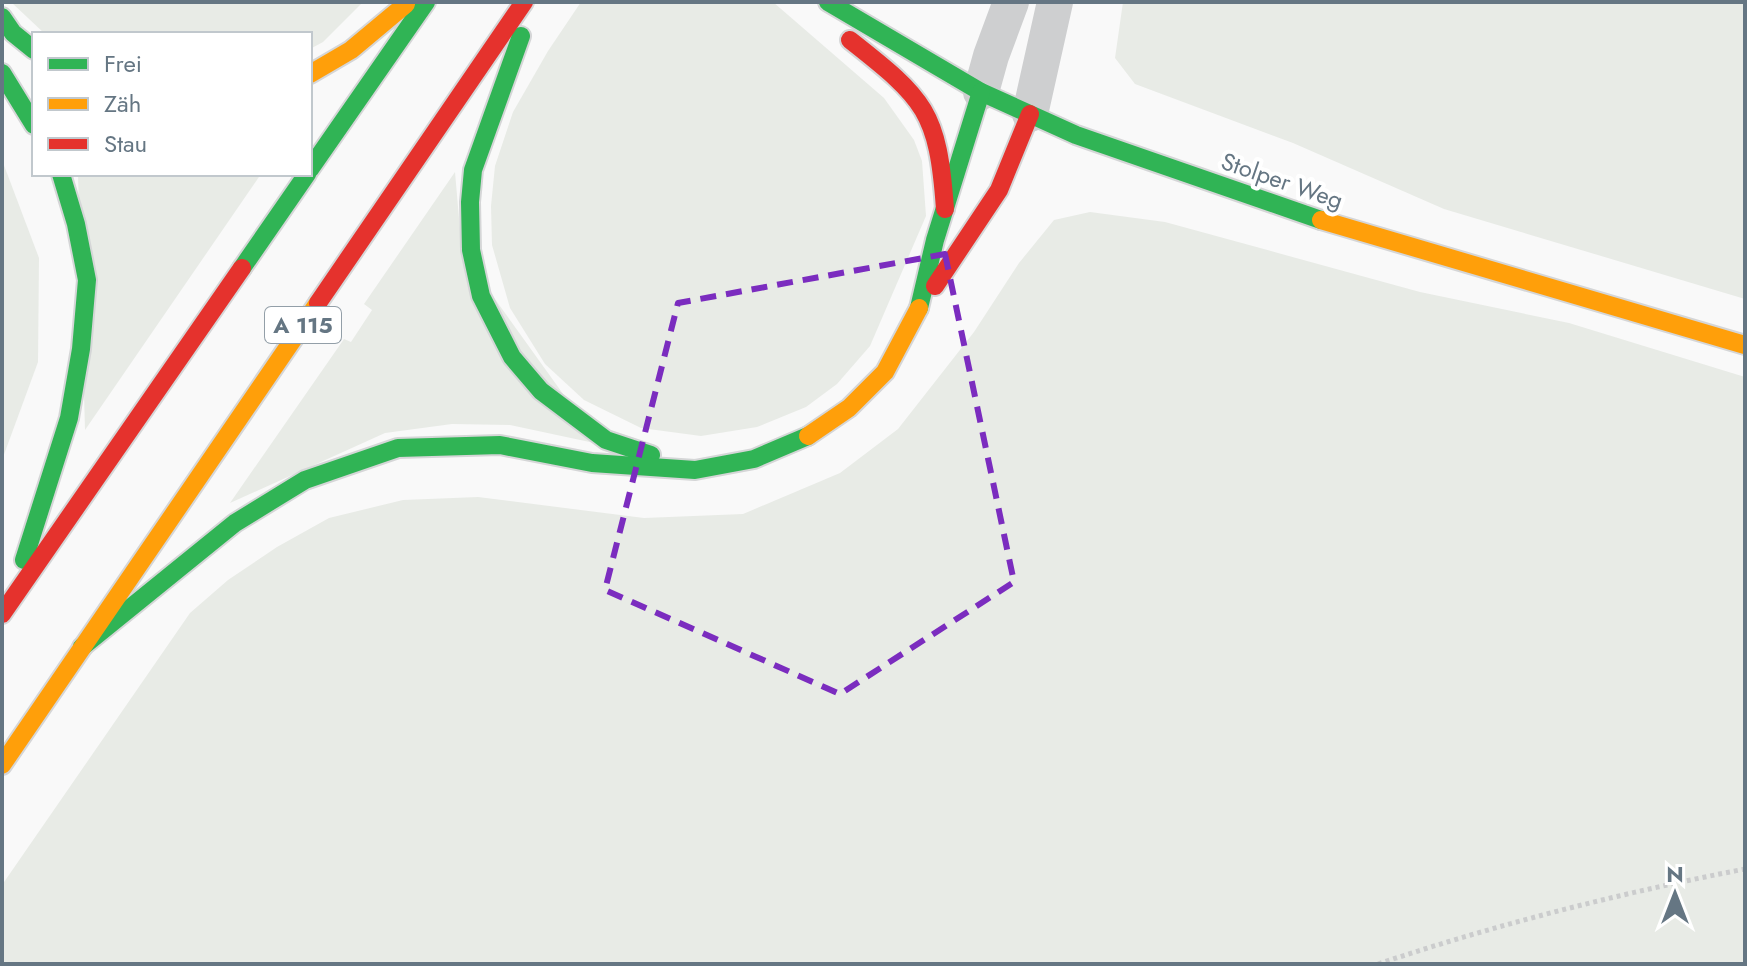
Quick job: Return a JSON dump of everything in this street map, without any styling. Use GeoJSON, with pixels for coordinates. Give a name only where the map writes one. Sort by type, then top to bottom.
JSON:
{"type":"FeatureCollection","features":[{"type":"Feature","properties":{"kind":"main road"},"geometry":{"type":"LineString","coordinates":[[312,73],[351,50],[408,2]]}},
{"type":"Feature","properties":{"kind":"main road"},"geometry":{"type":"LineString","coordinates":[[312,166],[426,2]]}},
{"type":"Feature","properties":{"kind":"main road","name":"A 115"},"geometry":{"type":"LineString","coordinates":[[2,765],[524,2]]}},
{"type":"Feature","properties":{"kind":"main road"},"geometry":{"type":"LineString","coordinates":[[533,2],[473,170],[471,250],[481,296],[512,357],[541,391],[606,440],[695,470]]}},
{"type":"Feature","properties":{"kind":"main road"},"geometry":{"type":"LineString","coordinates":[[826,2],[839,31],[912,92],[931,122],[942,167],[945,209]]}},
{"type":"Feature","properties":{"kind":"main road","name":"Stolper Weg"},"geometry":{"type":"LineString","coordinates":[[826,2],[981,92],[1076,135],[1287,209],[1745,345]]}},
{"type":"Feature","properties":{"kind":"main road"},"geometry":{"type":"LineString","coordinates":[[2,17],[13,33],[32,48]]}},
{"type":"Feature","properties":{"kind":"main road"},"geometry":{"type":"LineString","coordinates":[[2,73],[32,122]]}},
{"type":"Feature","properties":{"kind":"main road"},"geometry":{"type":"LineString","coordinates":[[919,308],[981,92]]}},
{"type":"Feature","properties":{"kind":"main road"},"geometry":{"type":"LineString","coordinates":[[82,647],[235,523],[305,480],[398,448],[500,445],[592,463],[695,470],[754,459],[806,437],[849,408],[885,372],[919,308],[999,190],[1030,114]]}},
{"type":"Feature","properties":{"kind":"main road"},"geometry":{"type":"LineString","coordinates":[[6,608],[69,418],[81,349],[87,280],[76,224],[62,176]]}},
{"type":"Feature","properties":{"kind":"main road"},"geometry":{"type":"LineString","coordinates":[[6,608],[305,176]]}},
{"type":"Feature","properties":{"kind":"street"},"geometry":{"type":"LineString","coordinates":[[981,92],[1011,2]]}},
{"type":"Feature","properties":{"kind":"street"},"geometry":{"type":"LineString","coordinates":[[1030,114],[1055,2]]}},
{"type":"Feature","properties":{"kind":"path"},"geometry":{"type":"LineString","coordinates":[[1378,964],[1455,938],[1668,884],[1745,869]]}},
{"type":"Feature","properties":{"kind":"highlighted area"},"geometry":{"type":"Polygon","coordinates":[[[945,254],[1014,582],[840,694],[605,590],[678,303],[945,254]]]}},
{"type":"Feature","properties":{"kind":"shaded area"},"geometry":{"type":"Polygon","coordinates":[[[11,2],[363,2],[323,42],[312,48],[312,32],[43,32],[11,2]]]}},
{"type":"Feature","properties":{"kind":"shaded area"},"geometry":{"type":"Polygon","coordinates":[[[581,2],[773,2],[884,98],[914,140],[922,161],[926,216],[870,346],[837,384],[806,407],[757,427],[701,436],[641,428],[584,400],[545,364],[510,308],[492,245],[491,206],[495,166],[513,112],[581,2]]]}},
{"type":"Feature","properties":{"kind":"shaded area"},"geometry":{"type":"Polygon","coordinates":[[[1123,2],[1745,2],[1745,299],[1444,209],[1293,143],[1135,84],[1115,58],[1123,2]]]}},
{"type":"Feature","properties":{"kind":"shaded area"},"geometry":{"type":"Polygon","coordinates":[[[2,160],[39,258],[38,362],[2,460],[2,160]]]}},
{"type":"Feature","properties":{"kind":"shaded area"},"geometry":{"type":"Polygon","coordinates":[[[455,172],[462,253],[599,444],[510,425],[452,424],[385,433],[230,503],[344,339],[351,342],[372,310],[364,304],[455,172]]]}},
{"type":"Feature","properties":{"kind":"shaded area"},"geometry":{"type":"Polygon","coordinates":[[[78,176],[260,176],[85,430],[78,176]]]}},
{"type":"Feature","properties":{"kind":"shaded area"},"geometry":{"type":"Polygon","coordinates":[[[1090,212],[1165,222],[1420,292],[1569,323],[1745,377],[1745,964],[2,964],[2,885],[190,613],[228,580],[277,547],[329,518],[403,500],[478,497],[644,518],[743,514],[840,473],[898,429],[974,332],[1019,263],[1054,220],[1090,212]]]}},
{"type":"Feature","properties":{"kind":"traffic: fast"},"geometry":{"type":"LineString","coordinates":[[312,166],[426,2]]}},
{"type":"Feature","properties":{"kind":"traffic: fast"},"geometry":{"type":"LineString","coordinates":[[828,2],[981,92],[1076,135],[1321,220]]}},
{"type":"Feature","properties":{"kind":"traffic: fast"},"geometry":{"type":"LineString","coordinates":[[2,17],[13,33],[32,48]]}},
{"type":"Feature","properties":{"kind":"traffic: fast"},"geometry":{"type":"LineString","coordinates":[[521,36],[473,170],[471,250],[481,296],[512,357],[541,391],[606,440],[651,455]]}},
{"type":"Feature","properties":{"kind":"traffic: fast"},"geometry":{"type":"LineString","coordinates":[[2,73],[32,122]]}},
{"type":"Feature","properties":{"kind":"traffic: fast"},"geometry":{"type":"LineString","coordinates":[[919,308],[935,240],[981,92]]}},
{"type":"Feature","properties":{"kind":"traffic: fast"},"geometry":{"type":"LineString","coordinates":[[24,560],[69,418],[81,349],[87,280],[76,224],[62,176]]}},
{"type":"Feature","properties":{"kind":"traffic: fast"},"geometry":{"type":"LineString","coordinates":[[242,268],[306,176]]}},
{"type":"Feature","properties":{"kind":"traffic: fast"},"geometry":{"type":"LineString","coordinates":[[82,647],[235,523],[305,480],[398,448],[500,445],[592,463],[695,470],[754,459],[808,436]]}},
{"type":"Feature","properties":{"kind":"traffic: slow"},"geometry":{"type":"LineString","coordinates":[[312,73],[351,50],[406,4]]}},
{"type":"Feature","properties":{"kind":"traffic: slow"},"geometry":{"type":"LineString","coordinates":[[1321,220],[1745,345]]}},
{"type":"Feature","properties":{"kind":"traffic: slow"},"geometry":{"type":"LineString","coordinates":[[2,765],[318,303]]}},
{"type":"Feature","properties":{"kind":"traffic: slow"},"geometry":{"type":"LineString","coordinates":[[808,436],[849,408],[885,372],[919,308]]}},
{"type":"Feature","properties":{"kind":"traffic: jam"},"geometry":{"type":"LineString","coordinates":[[318,303],[524,2]]}},
{"type":"Feature","properties":{"kind":"traffic: jam"},"geometry":{"type":"LineString","coordinates":[[850,40],[896,78],[923,110],[938,150],[945,209]]}},
{"type":"Feature","properties":{"kind":"traffic: jam"},"geometry":{"type":"LineString","coordinates":[[935,286],[999,190],[1030,114]]}},
{"type":"Feature","properties":{"kind":"traffic: jam"},"geometry":{"type":"LineString","coordinates":[[2,614],[242,268]]}}]}
